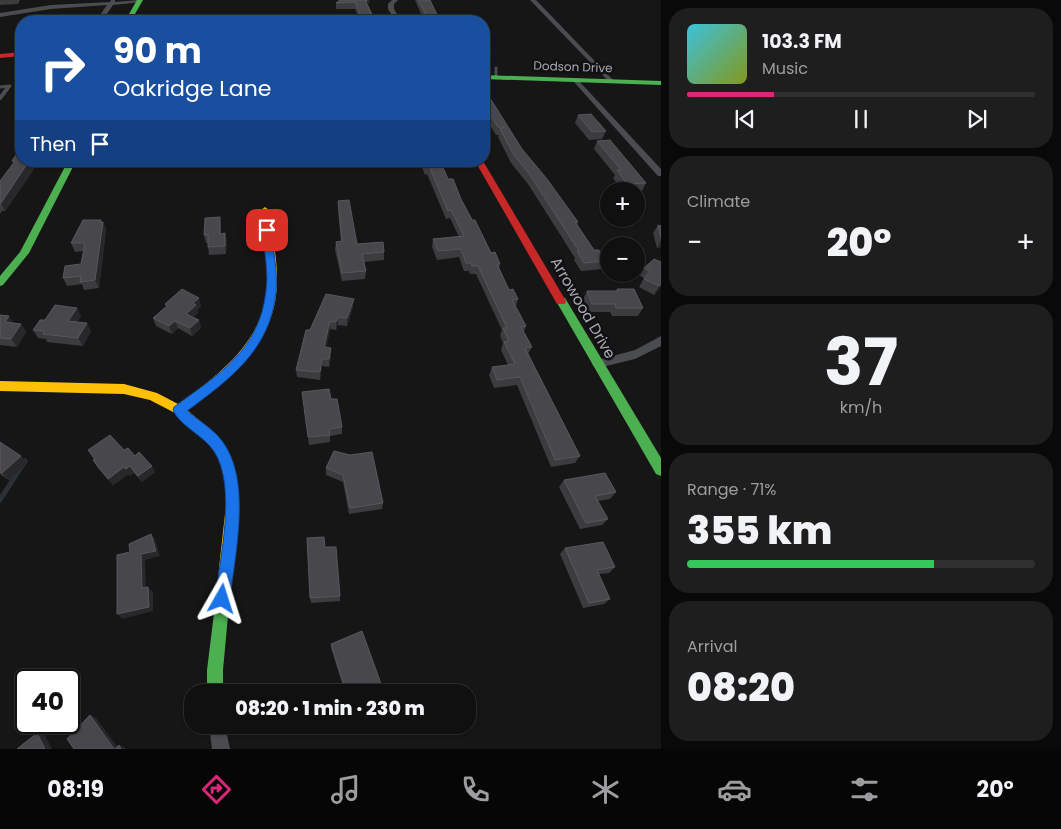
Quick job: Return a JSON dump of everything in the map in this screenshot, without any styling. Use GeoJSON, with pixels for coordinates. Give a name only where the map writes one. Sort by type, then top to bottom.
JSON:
{"type":"FeatureCollection","features":[{"type":"Feature","properties":{"kind":"street"},"geometry":{"type":"LineString","coordinates":[[394,15],[391,9],[391,4],[395,0]]}},
{"type":"Feature","properties":{"kind":"street"},"geometry":{"type":"LineString","coordinates":[[533,0],[612,82]]}},
{"type":"Feature","properties":{"kind":"street"},"geometry":{"type":"LineString","coordinates":[[0,15],[51,7],[140,1]]}},
{"type":"Feature","properties":{"kind":"street"},"geometry":{"type":"LineString","coordinates":[[132,15],[140,1]]}},
{"type":"Feature","properties":{"kind":"street"},"geometry":{"type":"LineString","coordinates":[[103,15],[113,2]]}},
{"type":"Feature","properties":{"kind":"street"},"geometry":{"type":"LineString","coordinates":[[0,56],[15,55]]}},
{"type":"Feature","properties":{"kind":"street","name":"Dodson Drive"},"geometry":{"type":"LineString","coordinates":[[490,75],[496,73],[576,81],[661,83]]}},
{"type":"Feature","properties":{"kind":"street"},"geometry":{"type":"LineString","coordinates":[[576,81],[661,174]]}},
{"type":"Feature","properties":{"kind":"street"},"geometry":{"type":"LineString","coordinates":[[0,283],[24,253],[69,167]]}},
{"type":"Feature","properties":{"kind":"street","name":"Arrowood Drive"},"geometry":{"type":"LineString","coordinates":[[483,167],[661,470]]}},
{"type":"Feature","properties":{"kind":"street"},"geometry":{"type":"LineString","coordinates":[[178,410],[218,382],[237,365],[249,351],[264,325],[272,290],[265,210]]}},
{"type":"Feature","properties":{"kind":"street"},"geometry":{"type":"LineString","coordinates":[[598,364],[634,356],[651,348],[661,340]]}},
{"type":"Feature","properties":{"kind":"street"},"geometry":{"type":"LineString","coordinates":[[0,386],[124,389],[153,396],[178,410],[213,440],[223,454],[230,474],[233,506],[215,684]]}},
{"type":"Feature","properties":{"kind":"street"},"geometry":{"type":"LineString","coordinates":[[218,734],[221,749]]}},
{"type":"Feature","properties":{"kind":"lane"},"geometry":{"type":"LineString","coordinates":[[0,87],[10,86],[2,93],[0,98]]}},
{"type":"Feature","properties":{"kind":"building"},"geometry":{"type":"Polygon","coordinates":[[[340,0],[367,0],[366,2],[372,15],[360,15],[355,2],[336,3],[340,0]]]}},
{"type":"Feature","properties":{"kind":"building"},"geometry":{"type":"Polygon","coordinates":[[[418,0],[430,0],[437,15],[426,15],[418,0]]]}},
{"type":"Feature","properties":{"kind":"building"},"geometry":{"type":"Polygon","coordinates":[[[490,98],[522,149],[547,179],[578,222],[575,222],[594,250],[599,250],[600,262],[584,263],[577,251],[579,251],[530,175],[514,155],[500,129],[505,127],[498,127],[490,114],[490,98]]]}},
{"type":"Feature","properties":{"kind":"building"},"geometry":{"type":"Polygon","coordinates":[[[591,114],[606,131],[592,132],[578,115],[591,114]]]}},
{"type":"Feature","properties":{"kind":"building"},"geometry":{"type":"Polygon","coordinates":[[[610,140],[646,183],[626,182],[617,170],[621,170],[597,141],[610,140]]]}},
{"type":"Feature","properties":{"kind":"building"},"geometry":{"type":"Polygon","coordinates":[[[15,161],[15,167],[25,167],[1,203],[0,181],[15,161]]]}},
{"type":"Feature","properties":{"kind":"building"},"geometry":{"type":"Polygon","coordinates":[[[429,167],[443,167],[448,179],[453,179],[472,220],[475,220],[491,253],[495,252],[500,264],[497,264],[509,290],[513,289],[518,299],[512,300],[526,326],[521,327],[532,347],[525,348],[580,456],[555,460],[520,377],[497,380],[492,367],[515,364],[504,342],[509,341],[503,328],[507,328],[478,266],[466,263],[461,249],[438,251],[433,239],[464,236],[451,210],[448,211],[429,167]]]}},
{"type":"Feature","properties":{"kind":"building"},"geometry":{"type":"Polygon","coordinates":[[[349,200],[357,244],[383,242],[384,252],[362,254],[366,271],[342,273],[336,242],[342,241],[338,201],[349,200]]]}},
{"type":"Feature","properties":{"kind":"building"},"geometry":{"type":"Polygon","coordinates":[[[220,217],[220,234],[225,233],[225,246],[208,247],[208,235],[204,235],[205,218],[220,217]]]}},
{"type":"Feature","properties":{"kind":"building"},"geometry":{"type":"Polygon","coordinates":[[[83,220],[101,220],[100,222],[103,222],[95,280],[80,282],[81,276],[63,278],[65,266],[81,264],[85,243],[71,243],[83,220]]]}},
{"type":"Feature","properties":{"kind":"building"},"geometry":{"type":"Polygon","coordinates":[[[658,225],[661,226],[661,238],[658,225]]]}},
{"type":"Feature","properties":{"kind":"building"},"geometry":{"type":"Polygon","coordinates":[[[654,259],[661,262],[661,284],[659,286],[645,279],[650,271],[645,267],[654,259]]]}},
{"type":"Feature","properties":{"kind":"building"},"geometry":{"type":"Polygon","coordinates":[[[182,289],[199,298],[193,303],[196,305],[186,314],[199,320],[190,328],[175,321],[169,326],[153,318],[167,306],[165,304],[182,289]]]}},
{"type":"Feature","properties":{"kind":"building"},"geometry":{"type":"Polygon","coordinates":[[[617,289],[634,289],[643,308],[616,308],[615,304],[592,304],[587,291],[618,291],[617,289]]]}},
{"type":"Feature","properties":{"kind":"building"},"geometry":{"type":"Polygon","coordinates":[[[326,294],[354,299],[347,318],[338,317],[336,322],[330,321],[324,347],[331,348],[329,359],[322,359],[320,372],[296,370],[306,330],[310,330],[326,294]]]}},
{"type":"Feature","properties":{"kind":"building"},"geometry":{"type":"Polygon","coordinates":[[[55,305],[77,308],[68,321],[87,323],[78,338],[43,334],[44,331],[33,330],[40,320],[45,320],[55,305]]]}},
{"type":"Feature","properties":{"kind":"building"},"geometry":{"type":"Polygon","coordinates":[[[0,315],[9,316],[5,322],[21,324],[11,339],[0,338],[0,315]]]}},
{"type":"Feature","properties":{"kind":"building"},"geometry":{"type":"Polygon","coordinates":[[[329,389],[331,399],[337,399],[342,427],[329,429],[330,435],[308,437],[302,392],[329,389]]]}},
{"type":"Feature","properties":{"kind":"building"},"geometry":{"type":"Polygon","coordinates":[[[110,435],[124,450],[128,448],[135,456],[139,452],[152,466],[138,476],[130,466],[126,469],[124,467],[108,479],[93,460],[95,459],[88,450],[110,435]]]}},
{"type":"Feature","properties":{"kind":"building"},"geometry":{"type":"Polygon","coordinates":[[[0,442],[21,456],[2,473],[0,472],[0,442]]]}},
{"type":"Feature","properties":{"kind":"building"},"geometry":{"type":"Polygon","coordinates":[[[334,451],[350,455],[372,452],[383,503],[350,508],[343,475],[326,468],[334,451]]]}},
{"type":"Feature","properties":{"kind":"building"},"geometry":{"type":"Polygon","coordinates":[[[605,473],[616,492],[595,496],[608,519],[586,523],[564,480],[605,473]]]}},
{"type":"Feature","properties":{"kind":"building"},"geometry":{"type":"Polygon","coordinates":[[[151,534],[156,551],[141,554],[142,588],[148,587],[149,607],[117,614],[117,555],[130,552],[129,544],[151,534]]]}},
{"type":"Feature","properties":{"kind":"building"},"geometry":{"type":"Polygon","coordinates":[[[324,537],[325,547],[336,547],[340,596],[310,598],[307,538],[324,537]]]}},
{"type":"Feature","properties":{"kind":"building"},"geometry":{"type":"Polygon","coordinates":[[[603,542],[615,567],[597,570],[610,599],[589,603],[565,548],[603,542]]]}},
{"type":"Feature","properties":{"kind":"building"},"geometry":{"type":"Polygon","coordinates":[[[362,631],[381,684],[344,684],[331,644],[362,631]]]}},
{"type":"Feature","properties":{"kind":"building"},"geometry":{"type":"Polygon","coordinates":[[[90,715],[114,749],[74,749],[67,739],[72,734],[80,734],[80,725],[90,715]]]}},
{"type":"Feature","properties":{"kind":"building"},"geometry":{"type":"Polygon","coordinates":[[[38,734],[45,749],[17,749],[38,734]]]}},
{"type":"Feature","properties":{"kind":"waterway"},"geometry":{"type":"LineString","coordinates":[[0,500],[25,461]]}},
{"type":"Feature","properties":{"kind":"traffic: fast"},"geometry":{"type":"LineString","coordinates":[[131,15],[140,0]]}},
{"type":"Feature","properties":{"kind":"traffic: fast"},"geometry":{"type":"LineString","coordinates":[[490,77],[661,83]]}},
{"type":"Feature","properties":{"kind":"traffic: fast"},"geometry":{"type":"LineString","coordinates":[[0,283],[24,253],[69,167]]}},
{"type":"Feature","properties":{"kind":"traffic: fast"},"geometry":{"type":"LineString","coordinates":[[561,301],[661,470]]}},
{"type":"Feature","properties":{"kind":"traffic: fast"},"geometry":{"type":"LineString","coordinates":[[215,684],[222,605]]}},
{"type":"Feature","properties":{"kind":"traffic: slow"},"geometry":{"type":"LineString","coordinates":[[179,410],[226,374],[240,360],[262,329],[269,310],[272,290],[271,260],[265,210]]}},
{"type":"Feature","properties":{"kind":"traffic: slow"},"geometry":{"type":"LineString","coordinates":[[0,386],[124,389],[153,396],[179,410],[213,440],[223,454],[231,474],[233,505],[222,605]]}},
{"type":"Feature","properties":{"kind":"traffic: jam"},"geometry":{"type":"LineString","coordinates":[[0,56],[15,55]]}},
{"type":"Feature","properties":{"kind":"traffic: jam"},"geometry":{"type":"LineString","coordinates":[[483,167],[561,301]]}},
{"type":"Feature","properties":{"kind":"route"},"geometry":{"type":"LineString","coordinates":[[222,599],[233,506],[230,474],[223,454],[213,440],[178,410],[218,382],[237,365],[249,351],[261,330],[266,319],[272,290],[267,230]]}}]}
